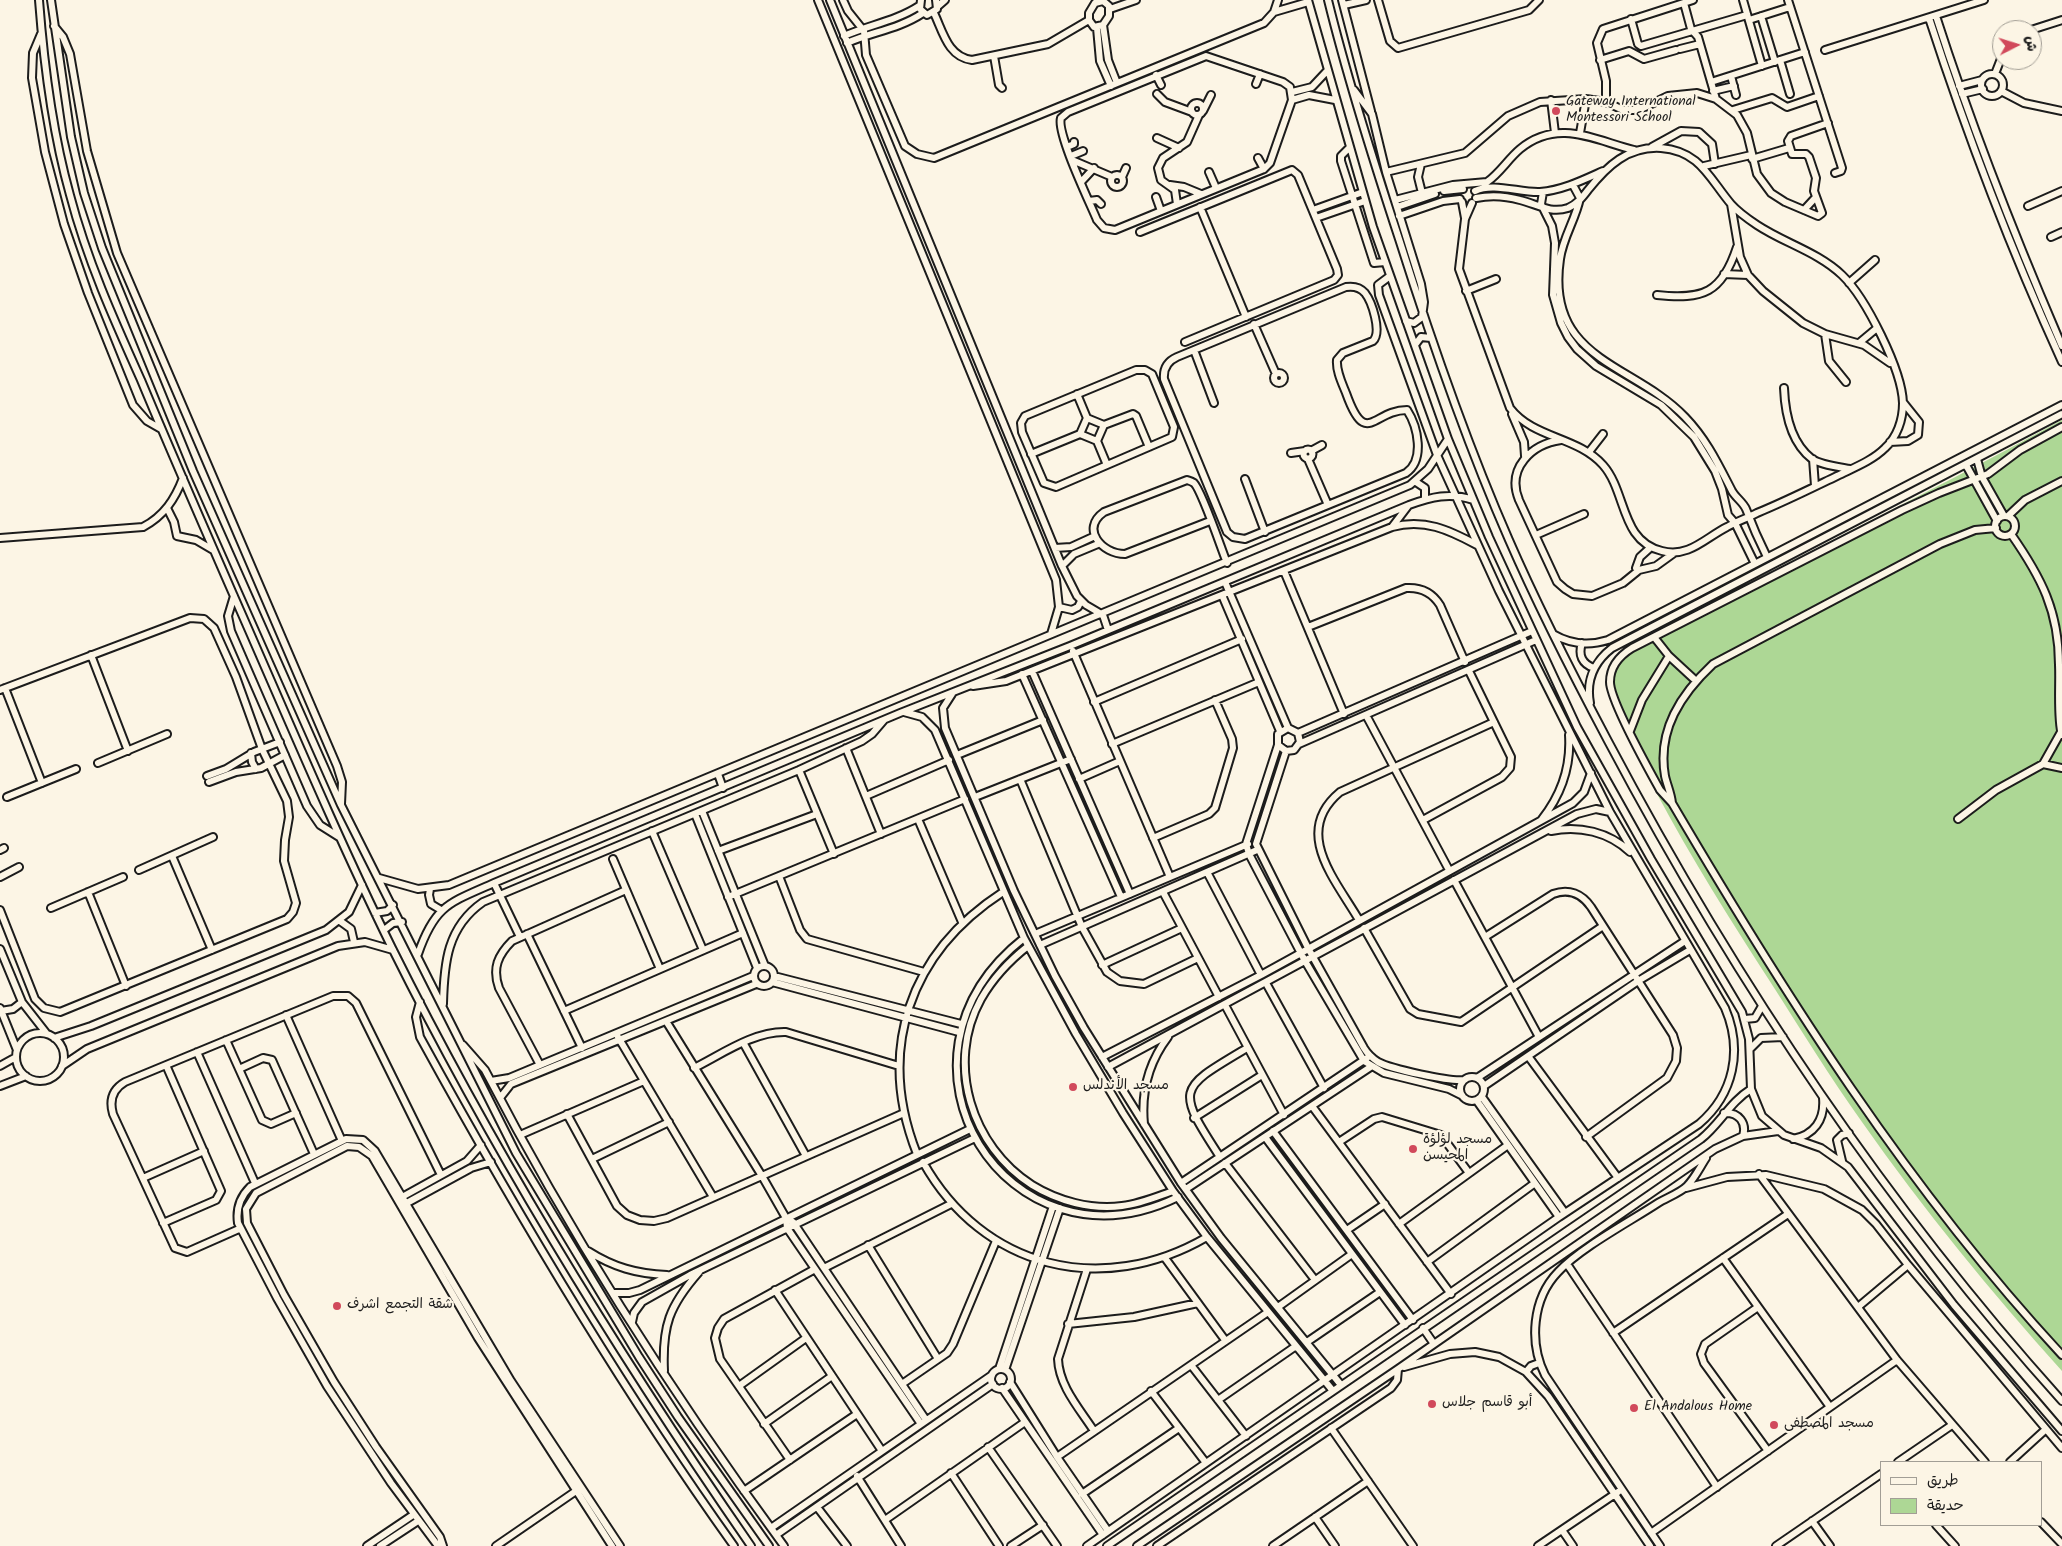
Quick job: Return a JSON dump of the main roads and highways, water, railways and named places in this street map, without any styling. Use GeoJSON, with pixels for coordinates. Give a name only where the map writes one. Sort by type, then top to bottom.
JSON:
{"type":"FeatureCollection","features":[{"type":"Feature","properties":{"kind":"place","name":"Gateway International Montessori School"},"geometry":{"type":"Point","coordinates":[1556,111]}},
{"type":"Feature","properties":{"kind":"place","name":"مسجد الأندلس"},"geometry":{"type":"Point","coordinates":[1073,1087]}},
{"type":"Feature","properties":{"kind":"place","name":"مسجد لؤلؤة المحيسن"},"geometry":{"type":"Point","coordinates":[1413,1149]}},
{"type":"Feature","properties":{"kind":"place","name":"شقة التجمع اشرف"},"geometry":{"type":"Point","coordinates":[337,1306]}},
{"type":"Feature","properties":{"kind":"place","name":"أبو قاسم جلاس"},"geometry":{"type":"Point","coordinates":[1432,1404]}},
{"type":"Feature","properties":{"kind":"place","name":"El Andalous Home"},"geometry":{"type":"Point","coordinates":[1634,1408]}},
{"type":"Feature","properties":{"kind":"place","name":"مسجد المصطفى"},"geometry":{"type":"Point","coordinates":[1774,1425]}}]}
